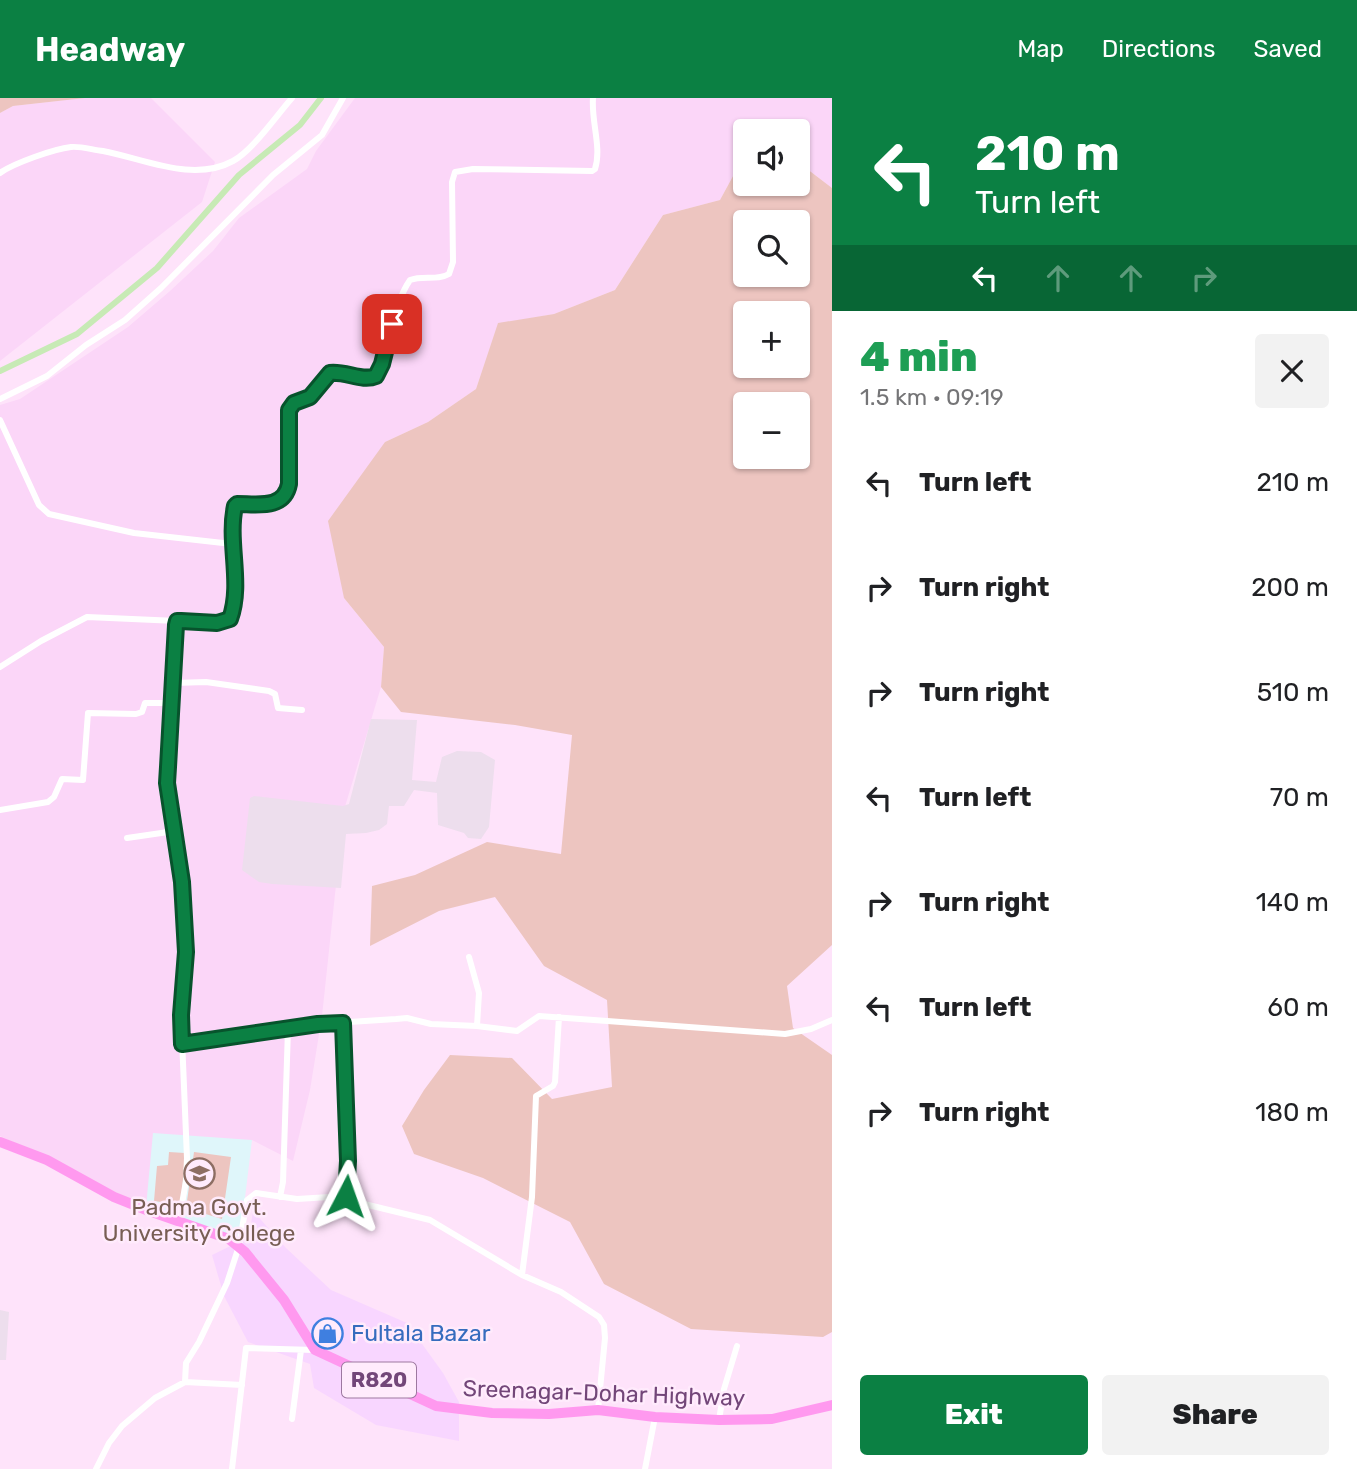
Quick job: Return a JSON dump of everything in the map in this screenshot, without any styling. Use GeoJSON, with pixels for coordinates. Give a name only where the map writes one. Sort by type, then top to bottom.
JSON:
{"type":"FeatureCollection","features":[{"type":"Feature","properties":{"kind":"main road","name":"R820"},"geometry":{"type":"LineString","coordinates":[[0,1142],[47,1160],[114,1197],[229,1239],[239,1246],[285,1300],[315,1350]]}},
{"type":"Feature","properties":{"kind":"main road","name":"Sreenagar-Dohar Highway"},"geometry":{"type":"LineString","coordinates":[[315,1350],[436,1406],[492,1413],[549,1414],[598,1410],[655,1417],[772,1419],[829,1404]]}},
{"type":"Feature","properties":{"kind":"street"},"geometry":{"type":"LineString","coordinates":[[0,173],[31,159],[72,147],[117,154],[185,170],[215,170],[236,159],[251,146],[292,98]]}},
{"type":"Feature","properties":{"kind":"street"},"geometry":{"type":"LineString","coordinates":[[0,399],[47,376],[86,345],[125,320],[273,176],[322,135],[343,98]]}},
{"type":"Feature","properties":{"kind":"street"},"geometry":{"type":"LineString","coordinates":[[0,667],[41,641],[87,617],[217,623],[230,619],[235,583],[232,544],[234,509],[237,504],[271,504],[288,493],[289,410],[294,403],[310,397],[330,373],[338,372],[369,379],[376,376],[382,364],[401,295],[410,279],[440,278],[449,274],[453,262],[452,182],[455,172],[473,169],[595,169],[597,158],[593,98]]}},
{"type":"Feature","properties":{"kind":"street"},"geometry":{"type":"LineString","coordinates":[[0,421],[39,505],[49,514],[134,533],[232,544]]}},
{"type":"Feature","properties":{"kind":"street"},"geometry":{"type":"LineString","coordinates":[[177,621],[167,783],[182,882],[186,952],[181,1015],[187,1158],[179,1221]]}},
{"type":"Feature","properties":{"kind":"street"},"geometry":{"type":"LineString","coordinates":[[174,683],[206,682],[269,691],[275,694],[278,708],[302,710]]}},
{"type":"Feature","properties":{"kind":"street"},"geometry":{"type":"LineString","coordinates":[[0,810],[48,802],[54,797],[62,779],[83,780],[88,713],[136,714],[142,712],[148,702],[173,703]]}},
{"type":"Feature","properties":{"kind":"street"},"geometry":{"type":"LineString","coordinates":[[127,838],[175,831]]}},
{"type":"Feature","properties":{"kind":"street"},"geometry":{"type":"LineString","coordinates":[[469,957],[479,993],[477,1026]]}},
{"type":"Feature","properties":{"kind":"street"},"geometry":{"type":"LineString","coordinates":[[182,1044],[318,1024],[407,1018],[431,1024],[517,1031],[539,1016],[785,1034],[811,1029],[832,1020]]}},
{"type":"Feature","properties":{"kind":"street"},"geometry":{"type":"LineString","coordinates":[[522,1275],[532,1196],[536,1096],[555,1082],[559,1017]]}},
{"type":"Feature","properties":{"kind":"street"},"geometry":{"type":"LineString","coordinates":[[343,1023],[348,1161],[346,1196]]}},
{"type":"Feature","properties":{"kind":"street"},"geometry":{"type":"LineString","coordinates":[[280,1197],[289,1062],[288,1029]]}},
{"type":"Feature","properties":{"kind":"street"},"geometry":{"type":"LineString","coordinates":[[185,1382],[186,1363],[227,1283],[239,1246],[250,1195],[256,1193],[297,1199],[346,1196],[356,1202],[430,1220],[522,1275],[561,1292],[602,1321],[604,1348],[598,1410]]}},
{"type":"Feature","properties":{"kind":"street"},"geometry":{"type":"LineString","coordinates":[[719,1420],[724,1389],[737,1346]]}},
{"type":"Feature","properties":{"kind":"street"},"geometry":{"type":"LineString","coordinates":[[232,1469],[247,1347],[315,1350]]}},
{"type":"Feature","properties":{"kind":"street"},"geometry":{"type":"LineString","coordinates":[[292,1419],[301,1350]]}},
{"type":"Feature","properties":{"kind":"street"},"geometry":{"type":"LineString","coordinates":[[96,1469],[109,1443],[122,1426],[147,1403],[185,1382],[242,1385]]}},
{"type":"Feature","properties":{"kind":"street"},"geometry":{"type":"LineString","coordinates":[[646,1469],[655,1417]]}},
{"type":"Feature","properties":{"kind":"shaded area"},"geometry":{"type":"Polygon","coordinates":[[[0,98],[85,98],[13,106],[0,113],[0,98]]]}},
{"type":"Feature","properties":{"kind":"shaded area"},"geometry":{"type":"Polygon","coordinates":[[[84,98],[151,98],[215,162],[202,202],[0,361],[0,113],[13,106],[84,98]]]}},
{"type":"Feature","properties":{"kind":"shaded area"},"geometry":{"type":"Polygon","coordinates":[[[355,98],[832,98],[832,188],[810,171],[810,119],[733,119],[733,176],[720,200],[663,215],[615,290],[554,314],[498,324],[476,389],[428,422],[385,442],[344,598],[384,647],[381,687],[344,810],[322,1016],[310,1090],[293,1161],[252,1140],[146,1207],[0,1136],[0,405],[20,399],[128,327],[213,251],[239,218],[307,169],[316,151],[355,98]]]}},
{"type":"Feature","properties":{"kind":"shaded area"},"geometry":{"type":"Polygon","coordinates":[[[810,171],[832,188],[832,945],[787,986],[793,1028],[832,1055],[832,1332],[823,1337],[691,1329],[604,1284],[570,1222],[483,1178],[414,1154],[402,1126],[450,1055],[512,1058],[552,1099],[612,1087],[607,1000],[544,966],[495,897],[439,911],[370,946],[372,886],[415,875],[487,842],[561,854],[572,735],[515,725],[401,712],[381,687],[384,647],[344,598],[328,521],[385,442],[428,422],[476,389],[498,323],[554,314],[615,290],[663,215],[720,200],[733,176],[733,196],[810,196],[810,171]]]}},
{"type":"Feature","properties":{"kind":"shaded area"},"geometry":{"type":"Polygon","coordinates":[[[371,719],[417,720],[412,780],[436,782],[442,757],[457,751],[481,752],[495,760],[489,827],[481,839],[468,838],[464,833],[438,825],[437,793],[414,790],[404,806],[389,806],[387,824],[379,830],[346,834],[341,888],[259,882],[242,870],[250,798],[254,796],[343,806],[349,804],[371,719]]]}},
{"type":"Feature","properties":{"kind":"shaded area","name":"Padma Govt. University College"},"geometry":{"type":"Polygon","coordinates":[[[153,1133],[252,1140],[240,1239],[146,1207],[153,1133]]]}},
{"type":"Feature","properties":{"kind":"shaded area"},"geometry":{"type":"Polygon","coordinates":[[[169,1152],[185,1153],[181,1205],[154,1201],[157,1166],[168,1165],[169,1152]]]}},
{"type":"Feature","properties":{"kind":"shaded area"},"geometry":{"type":"Polygon","coordinates":[[[194,1152],[231,1157],[222,1219],[186,1208],[194,1152]]]}},
{"type":"Feature","properties":{"kind":"shaded area","name":"Fultala Bazar"},"geometry":{"type":"Polygon","coordinates":[[[253,1211],[286,1248],[331,1290],[407,1323],[443,1373],[459,1402],[459,1441],[376,1425],[314,1388],[310,1364],[248,1342],[224,1296],[212,1255],[249,1237],[253,1211]]]}},
{"type":"Feature","properties":{"kind":"shaded area"},"geometry":{"type":"Polygon","coordinates":[[[0,1310],[9,1312],[6,1360],[0,1360],[0,1310]]]}},
{"type":"Feature","properties":{"kind":"waterway"},"geometry":{"type":"LineString","coordinates":[[0,371],[77,334],[157,268],[239,175],[300,125],[321,98]]}},
{"type":"Feature","properties":{"kind":"place","name":"Padma Govt. University College"},"geometry":{"type":"Point","coordinates":[199,1173]}},
{"type":"Feature","properties":{"kind":"place","name":"Fultala Bazar"},"geometry":{"type":"Point","coordinates":[328,1333]}},
{"type":"Feature","properties":{"kind":"route"},"geometry":{"type":"LineString","coordinates":[[346,1196],[348,1161],[343,1023],[318,1024],[182,1044],[181,1015],[186,969],[182,882],[167,783],[174,643],[177,621],[223,623],[230,619],[235,583],[232,544],[234,509],[237,504],[271,504],[288,493],[289,410],[294,403],[317,391],[330,373],[338,372],[369,379],[376,376],[382,364],[392,324]]}}]}
